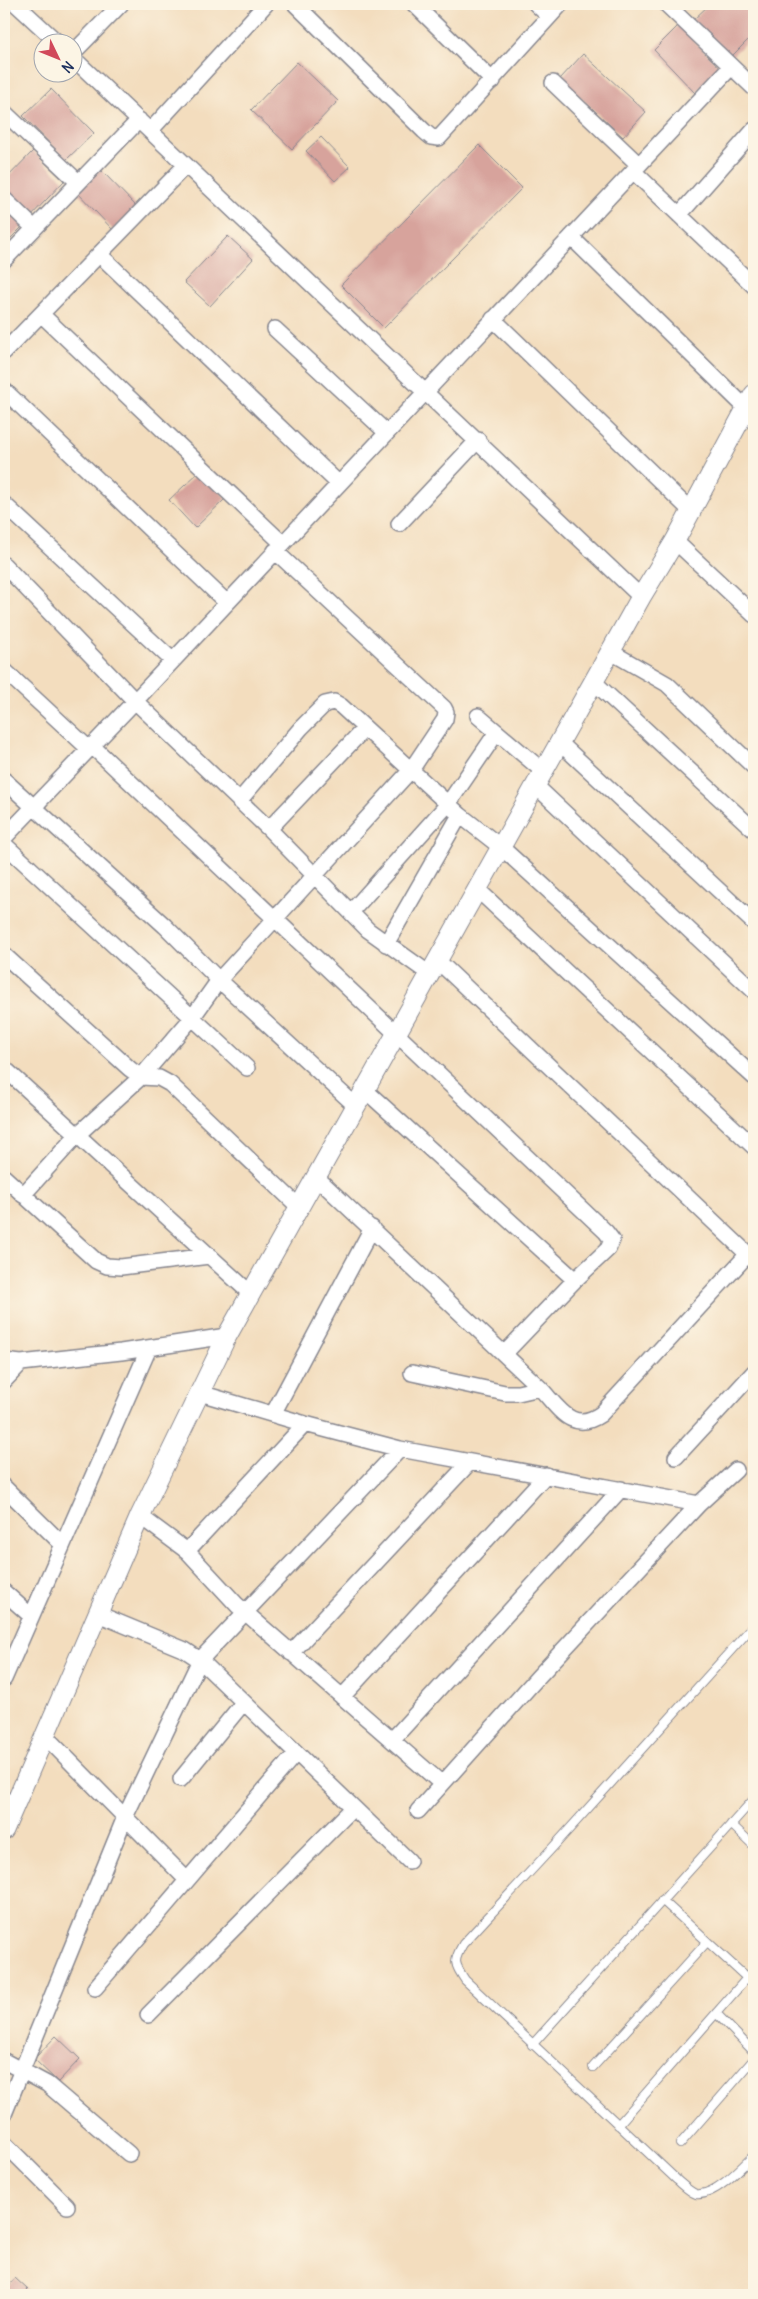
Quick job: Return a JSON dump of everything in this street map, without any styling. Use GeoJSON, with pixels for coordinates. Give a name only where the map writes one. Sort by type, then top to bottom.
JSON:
{"type":"FeatureCollection","features":[{"type":"Feature","properties":{"kind":"street"},"geometry":{"type":"LineString","coordinates":[[16,4],[46,32]]}},
{"type":"Feature","properties":{"kind":"street"},"geometry":{"type":"LineString","coordinates":[[82,45],[121,4]]}},
{"type":"Feature","properties":{"kind":"street"},"geometry":{"type":"LineString","coordinates":[[150,131],[266,4]]}},
{"type":"Feature","properties":{"kind":"street"},"geometry":{"type":"LineString","coordinates":[[295,4],[432,138],[439,138],[446,132],[561,4]]}},
{"type":"Feature","properties":{"kind":"street"},"geometry":{"type":"LineString","coordinates":[[414,4],[493,81]]}},
{"type":"Feature","properties":{"kind":"street"},"geometry":{"type":"LineString","coordinates":[[536,4],[549,16]]}},
{"type":"Feature","properties":{"kind":"street"},"geometry":{"type":"LineString","coordinates":[[666,4],[754,88]]}},
{"type":"Feature","properties":{"kind":"street"},"geometry":{"type":"LineString","coordinates":[[82,66],[641,597]]}},
{"type":"Feature","properties":{"kind":"street"},"geometry":{"type":"LineString","coordinates":[[4,838],[731,67]]}},
{"type":"Feature","properties":{"kind":"street"},"geometry":{"type":"LineString","coordinates":[[553,83],[636,168],[679,216],[754,286]]}},
{"type":"Feature","properties":{"kind":"street"},"geometry":{"type":"LineString","coordinates":[[4,112],[78,182]]}},
{"type":"Feature","properties":{"kind":"street"},"geometry":{"type":"LineString","coordinates":[[4,260],[139,120]]}},
{"type":"Feature","properties":{"kind":"street"},"geometry":{"type":"LineString","coordinates":[[679,216],[754,130]]}},
{"type":"Feature","properties":{"kind":"street"},"geometry":{"type":"LineString","coordinates":[[4,352],[186,165]]}},
{"type":"Feature","properties":{"kind":"street"},"geometry":{"type":"LineString","coordinates":[[4,200],[34,228]]}},
{"type":"Feature","properties":{"kind":"street"},"geometry":{"type":"LineString","coordinates":[[4,1830],[140,1516],[227,1336],[641,597],[675,541],[750,401],[570,237]]}},
{"type":"Feature","properties":{"kind":"street"},"geometry":{"type":"LineString","coordinates":[[99,254],[338,483]]}},
{"type":"Feature","properties":{"kind":"street"},"geometry":{"type":"LineString","coordinates":[[23,1194],[77,1135],[141,1077],[192,1018],[219,980],[411,770],[445,719],[446,712],[41,314]]}},
{"type":"Feature","properties":{"kind":"street"},"geometry":{"type":"LineString","coordinates":[[493,319],[690,510]]}},
{"type":"Feature","properties":{"kind":"street"},"geometry":{"type":"LineString","coordinates":[[275,329],[386,432]]}},
{"type":"Feature","properties":{"kind":"street"},"geometry":{"type":"LineString","coordinates":[[4,390],[226,602]]}},
{"type":"Feature","properties":{"kind":"street"},"geometry":{"type":"LineString","coordinates":[[399,524],[478,440]]}},
{"type":"Feature","properties":{"kind":"street"},"geometry":{"type":"LineString","coordinates":[[4,504],[172,660]]}},
{"type":"Feature","properties":{"kind":"street"},"geometry":{"type":"LineString","coordinates":[[675,541],[754,615]]}},
{"type":"Feature","properties":{"kind":"street"},"geometry":{"type":"LineString","coordinates":[[4,565],[135,701],[269,829],[351,912],[386,944],[434,968],[751,1257],[601,1414],[590,1421],[578,1422],[567,1417],[540,1388],[316,1177]]}},
{"type":"Feature","properties":{"kind":"street"},"geometry":{"type":"LineString","coordinates":[[611,652],[667,684],[754,767]]}},
{"type":"Feature","properties":{"kind":"street"},"geometry":{"type":"LineString","coordinates":[[4,670],[276,919],[606,1232],[612,1240],[608,1250],[575,1280],[504,1354]]}},
{"type":"Feature","properties":{"kind":"street"},"geometry":{"type":"LineString","coordinates":[[594,682],[754,830]]}},
{"type":"Feature","properties":{"kind":"street"},"geometry":{"type":"LineString","coordinates":[[240,801],[301,728],[325,704],[334,702],[341,706],[460,816],[502,848],[751,1067]]}},
{"type":"Feature","properties":{"kind":"street"},"geometry":{"type":"LineString","coordinates":[[478,716],[497,732],[540,779],[754,990]]}},
{"type":"Feature","properties":{"kind":"street"},"geometry":{"type":"LineString","coordinates":[[269,829],[364,728]]}},
{"type":"Feature","properties":{"kind":"street"},"geometry":{"type":"LineString","coordinates":[[351,912],[448,804],[497,732]]}},
{"type":"Feature","properties":{"kind":"street"},"geometry":{"type":"LineString","coordinates":[[560,743],[754,923]]}},
{"type":"Feature","properties":{"kind":"street"},"geometry":{"type":"LineString","coordinates":[[4,780],[165,926],[219,980],[356,1106]]}},
{"type":"Feature","properties":{"kind":"street"},"geometry":{"type":"LineString","coordinates":[[386,944],[460,816]]}},
{"type":"Feature","properties":{"kind":"street"},"geometry":{"type":"LineString","coordinates":[[4,844],[246,1068]]}},
{"type":"Feature","properties":{"kind":"street"},"geometry":{"type":"LineString","coordinates":[[478,890],[754,1147]]}},
{"type":"Feature","properties":{"kind":"street"},"geometry":{"type":"LineString","coordinates":[[4,955],[113,1055],[141,1077],[159,1078],[170,1084],[299,1207]]}},
{"type":"Feature","properties":{"kind":"street"},"geometry":{"type":"LineString","coordinates":[[4,1068],[250,1293]]}},
{"type":"Feature","properties":{"kind":"street"},"geometry":{"type":"LineString","coordinates":[[365,1090],[575,1280]]}},
{"type":"Feature","properties":{"kind":"street"},"geometry":{"type":"LineString","coordinates":[[4,1177],[86,1253],[96,1261],[107,1266],[121,1267],[209,1256]]}},
{"type":"Feature","properties":{"kind":"street"},"geometry":{"type":"LineString","coordinates":[[272,1414],[372,1228]]}},
{"type":"Feature","properties":{"kind":"street"},"geometry":{"type":"LineString","coordinates":[[4,1361],[22,1363],[149,1348],[227,1336]]}},
{"type":"Feature","properties":{"kind":"street"},"geometry":{"type":"LineString","coordinates":[[4,1679],[149,1348]]}},
{"type":"Feature","properties":{"kind":"street"},"geometry":{"type":"LineString","coordinates":[[4,1381],[22,1363]]}},
{"type":"Feature","properties":{"kind":"street"},"geometry":{"type":"LineString","coordinates":[[676,1457],[754,1372]]}},
{"type":"Feature","properties":{"kind":"street"},"geometry":{"type":"LineString","coordinates":[[412,1373],[504,1393],[518,1393],[540,1388]]}},
{"type":"Feature","properties":{"kind":"street"},"geometry":{"type":"LineString","coordinates":[[200,1393],[305,1424],[400,1449],[699,1504]]}},
{"type":"Feature","properties":{"kind":"street"},"geometry":{"type":"LineString","coordinates":[[187,1551],[305,1424]]}},
{"type":"Feature","properties":{"kind":"street"},"geometry":{"type":"LineString","coordinates":[[4,2114],[125,1817],[200,1660],[400,1449]]}},
{"type":"Feature","properties":{"kind":"street"},"geometry":{"type":"LineString","coordinates":[[291,1653],[470,1462]]}},
{"type":"Feature","properties":{"kind":"street"},"geometry":{"type":"LineString","coordinates":[[418,1811],[699,1504],[736,1470]]}},
{"type":"Feature","properties":{"kind":"street"},"geometry":{"type":"LineString","coordinates":[[342,1697],[546,1475]]}},
{"type":"Feature","properties":{"kind":"street"},"geometry":{"type":"LineString","coordinates":[[4,1487],[62,1544]]}},
{"type":"Feature","properties":{"kind":"street"},"geometry":{"type":"LineString","coordinates":[[392,1740],[621,1489]]}},
{"type":"Feature","properties":{"kind":"street"},"geometry":{"type":"LineString","coordinates":[[140,1516],[187,1551],[237,1605],[442,1784]]}},
{"type":"Feature","properties":{"kind":"street"},"geometry":{"type":"LineString","coordinates":[[4,1592],[31,1616]]}},
{"type":"Feature","properties":{"kind":"street"},"geometry":{"type":"LineString","coordinates":[[98,1614],[186,1650],[200,1660],[409,1861]]}},
{"type":"Feature","properties":{"kind":"street"},"geometry":{"type":"LineString","coordinates":[[181,1779],[243,1703]]}},
{"type":"Feature","properties":{"kind":"street"},"geometry":{"type":"LineString","coordinates":[[44,1736],[187,1880]]}},
{"type":"Feature","properties":{"kind":"street"},"geometry":{"type":"LineString","coordinates":[[95,1988],[296,1752]]}},
{"type":"Feature","properties":{"kind":"street"},"geometry":{"type":"LineString","coordinates":[[148,2015],[353,1808]]}},
{"type":"Feature","properties":{"kind":"street"},"geometry":{"type":"LineString","coordinates":[[4,2061],[47,2084],[129,2154]]}},
{"type":"Feature","properties":{"kind":"street"},"geometry":{"type":"LineString","coordinates":[[4,2143],[67,2206]]}},
{"type":"Feature","properties":{"kind":"lane"},"geometry":{"type":"LineString","coordinates":[[754,1625],[463,1944],[455,1957],[456,1966],[465,1980],[677,2180],[694,2193],[704,2194],[717,2187],[754,2155]]}},
{"type":"Feature","properties":{"kind":"lane"},"geometry":{"type":"LineString","coordinates":[[532,2045],[754,1799]]}},
{"type":"Feature","properties":{"kind":"lane"},"geometry":{"type":"LineString","coordinates":[[730,1824],[754,1846]]}},
{"type":"Feature","properties":{"kind":"lane"},"geometry":{"type":"LineString","coordinates":[[662,1900],[747,1978]]}},
{"type":"Feature","properties":{"kind":"lane"},"geometry":{"type":"LineString","coordinates":[[594,2067],[707,1942]]}},
{"type":"Feature","properties":{"kind":"lane"},"geometry":{"type":"LineString","coordinates":[[618,2125],[754,1970]]}},
{"type":"Feature","properties":{"kind":"lane"},"geometry":{"type":"LineString","coordinates":[[716,2013],[754,2052]]}},
{"type":"Feature","properties":{"kind":"lane"},"geometry":{"type":"LineString","coordinates":[[680,2144],[754,2059]]}},
{"type":"Feature","properties":{"kind":"building"},"geometry":{"type":"Polygon","coordinates":[[[681,4],[692,4],[687,9],[681,4]]]}},
{"type":"Feature","properties":{"kind":"building"},"geometry":{"type":"Polygon","coordinates":[[[710,4],[747,4],[754,11],[754,34],[729,59],[692,21],[710,4]]]}},
{"type":"Feature","properties":{"kind":"building"},"geometry":{"type":"Polygon","coordinates":[[[679,25],[721,68],[695,93],[654,50],[679,25]]]}},
{"type":"Feature","properties":{"kind":"building"},"geometry":{"type":"Polygon","coordinates":[[[583,54],[646,112],[623,137],[560,79],[583,54]]]}},
{"type":"Feature","properties":{"kind":"building"},"geometry":{"type":"Polygon","coordinates":[[[297,62],[338,101],[292,149],[251,110],[297,62]]]}},
{"type":"Feature","properties":{"kind":"building"},"geometry":{"type":"Polygon","coordinates":[[[51,89],[94,133],[66,160],[23,116],[51,89]]]}},
{"type":"Feature","properties":{"kind":"building"},"geometry":{"type":"Polygon","coordinates":[[[321,137],[350,167],[335,181],[306,151],[321,137]]]}},
{"type":"Feature","properties":{"kind":"building"},"geometry":{"type":"Polygon","coordinates":[[[479,145],[522,188],[384,328],[341,285],[479,145]]]}},
{"type":"Feature","properties":{"kind":"building"},"geometry":{"type":"Polygon","coordinates":[[[33,151],[64,181],[30,217],[4,190],[4,181],[33,151]]]}},
{"type":"Feature","properties":{"kind":"building"},"geometry":{"type":"Polygon","coordinates":[[[100,169],[137,207],[113,230],[77,192],[100,169]]]}},
{"type":"Feature","properties":{"kind":"building"},"geometry":{"type":"Polygon","coordinates":[[[4,206],[23,226],[4,245],[4,206]]]}},
{"type":"Feature","properties":{"kind":"building"},"geometry":{"type":"Polygon","coordinates":[[[228,236],[253,259],[210,306],[184,282],[228,236]]]}},
{"type":"Feature","properties":{"kind":"building"},"geometry":{"type":"Polygon","coordinates":[[[200,471],[226,498],[195,528],[169,500],[200,471]]]}},
{"type":"Feature","properties":{"kind":"building"},"geometry":{"type":"Polygon","coordinates":[[[56,2036],[80,2059],[58,2082],[34,2059],[56,2036]]]}},
{"type":"Feature","properties":{"kind":"building"},"geometry":{"type":"Polygon","coordinates":[[[15,2278],[28,2290],[23,2295],[4,2295],[4,2291],[15,2278]]]}}]}
